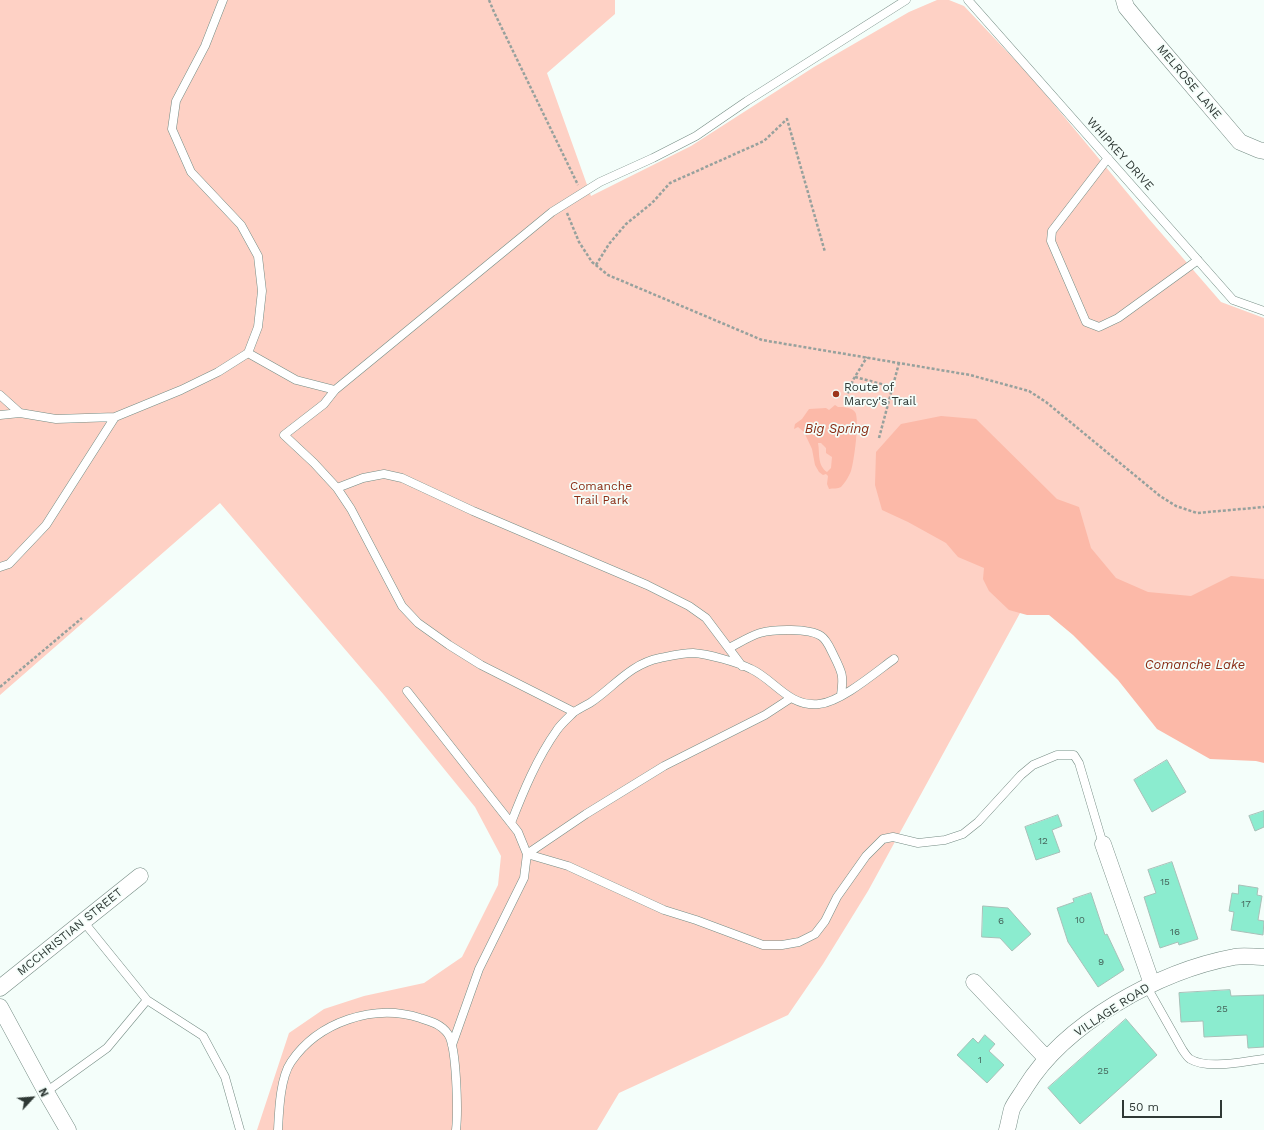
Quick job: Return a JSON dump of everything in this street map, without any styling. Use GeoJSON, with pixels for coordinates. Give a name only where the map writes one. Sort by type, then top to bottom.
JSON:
{"type":"FeatureCollection","features":[{"type":"Feature","properties":{"kind":"street","name":"MELROSE LANE"},"geometry":{"type":"LineString","coordinates":[[1124,0],[1126,7],[1240,142],[1264,151]]}},
{"type":"Feature","properties":{"kind":"street"},"geometry":{"type":"LineString","coordinates":[[1103,844],[1150,985]]}},
{"type":"Feature","properties":{"kind":"street","name":"MCCHRISTIAN STREET"},"geometry":{"type":"LineString","coordinates":[[0,988],[140,876]]}},
{"type":"Feature","properties":{"kind":"street","name":"VILLAGE ROAD"},"geometry":{"type":"LineString","coordinates":[[1007,1130],[1013,1108],[1032,1076],[1056,1048],[1087,1023],[1116,1004],[1150,985],[1192,968],[1235,957],[1264,957]]}},
{"type":"Feature","properties":{"kind":"street"},"geometry":{"type":"LineString","coordinates":[[974,982],[1047,1059]]}},
{"type":"Feature","properties":{"kind":"street"},"geometry":{"type":"LineString","coordinates":[[0,1007],[68,1130]]}},
{"type":"Feature","properties":{"kind":"lane"},"geometry":{"type":"LineString","coordinates":[[0,414],[20,413],[56,419],[115,417],[181,390],[218,372],[248,353],[258,327],[262,291],[258,256],[241,225],[192,172],[172,129],[176,101],[205,46],[223,0]]}},
{"type":"Feature","properties":{"kind":"lane"},"geometry":{"type":"LineString","coordinates":[[574,712],[481,665],[418,623],[402,606],[351,510],[337,488],[314,463],[284,435],[324,404],[335,390],[546,217],[600,182],[653,158],[696,136],[747,101],[906,0]]}},
{"type":"Feature","properties":{"kind":"lane","name":"WHIPKEY DRIVE"},"geometry":{"type":"LineString","coordinates":[[968,0],[1234,300],[1264,311]]}},
{"type":"Feature","properties":{"kind":"lane"},"geometry":{"type":"LineString","coordinates":[[1108,158],[1052,231],[1051,241],[1086,322],[1099,327],[1118,318],[1198,260]]}},
{"type":"Feature","properties":{"kind":"lane"},"geometry":{"type":"LineString","coordinates":[[248,353],[296,380],[335,390]]}},
{"type":"Feature","properties":{"kind":"lane"},"geometry":{"type":"LineString","coordinates":[[0,395],[20,413]]}},
{"type":"Feature","properties":{"kind":"lane"},"geometry":{"type":"LineString","coordinates":[[0,567],[9,564],[46,525],[115,417]]}},
{"type":"Feature","properties":{"kind":"lane"},"geometry":{"type":"LineString","coordinates":[[337,488],[363,478],[384,474],[402,478],[473,511],[647,585],[689,606],[706,618],[742,666]]}},
{"type":"Feature","properties":{"kind":"lane"},"geometry":{"type":"LineString","coordinates":[[729,648],[760,633],[772,631],[797,630],[812,632],[822,636],[842,671],[843,681],[841,695]]}},
{"type":"Feature","properties":{"kind":"lane"},"geometry":{"type":"LineString","coordinates":[[511,824],[521,797],[557,729],[574,712],[590,703],[637,666],[659,658],[693,653],[721,658],[752,669],[791,698],[807,704],[820,704],[841,695],[864,681],[894,659]]}},
{"type":"Feature","properties":{"kind":"lane"},"geometry":{"type":"LineString","coordinates":[[407,691],[518,832],[527,854],[524,878],[479,969],[452,1045]]}},
{"type":"Feature","properties":{"kind":"lane"},"geometry":{"type":"LineString","coordinates":[[527,854],[586,814],[664,766],[765,715],[791,698]]}},
{"type":"Feature","properties":{"kind":"lane"},"geometry":{"type":"LineString","coordinates":[[527,854],[568,866],[664,910],[696,920],[763,945],[776,945],[799,942],[815,934],[849,879],[866,856],[883,839],[893,837],[918,843],[945,840],[963,834],[978,822],[1021,775],[1033,765],[1057,755],[1074,755],[1079,764],[1103,844]]}},
{"type":"Feature","properties":{"kind":"lane"},"geometry":{"type":"LineString","coordinates":[[83,921],[147,1000],[204,1036],[225,1077],[240,1130]]}},
{"type":"Feature","properties":{"kind":"lane"},"geometry":{"type":"LineString","coordinates":[[1150,985],[1182,1049],[1189,1058],[1202,1063],[1217,1064],[1264,1059]]}},
{"type":"Feature","properties":{"kind":"lane"},"geometry":{"type":"LineString","coordinates":[[46,1092],[107,1048],[147,1000]]}},
{"type":"Feature","properties":{"kind":"lane"},"geometry":{"type":"LineString","coordinates":[[278,1130],[282,1086],[290,1063],[307,1043],[329,1027],[364,1016],[385,1012],[407,1014],[437,1024],[448,1034],[454,1051],[457,1117],[456,1130]]}},
{"type":"Feature","properties":{"kind":"path"},"geometry":{"type":"LineString","coordinates":[[489,0],[582,193]]}},
{"type":"Feature","properties":{"kind":"path"},"geometry":{"type":"LineString","coordinates":[[596,265],[609,244],[626,224],[652,202],[670,183],[764,141],[787,119],[825,252]]}},
{"type":"Feature","properties":{"kind":"path"},"geometry":{"type":"LineString","coordinates":[[564,205],[579,242],[592,262],[608,275],[762,340],[970,375],[1029,391],[1046,402],[1160,496],[1176,506],[1197,513],[1264,507]]}},
{"type":"Feature","properties":{"kind":"path"},"geometry":{"type":"LineString","coordinates":[[846,398],[855,377],[867,357]]}},
{"type":"Feature","properties":{"kind":"path"},"geometry":{"type":"LineString","coordinates":[[879,438],[899,363]]}},
{"type":"Feature","properties":{"kind":"path"},"geometry":{"type":"LineString","coordinates":[[855,377],[893,387]]}},
{"type":"Feature","properties":{"kind":"path"},"geometry":{"type":"LineString","coordinates":[[0,687],[82,618]]}},
{"type":"Feature","properties":{"kind":"green space","name":"Comanche Trail Park"},"geometry":{"type":"Polygon","coordinates":[[[0,0],[615,0],[615,14],[547,73],[591,196],[691,146],[814,67],[909,12],[937,0],[949,0],[964,6],[1032,78],[1149,219],[1221,302],[1264,318],[1264,603],[1162,618],[1037,582],[868,891],[823,964],[788,1015],[619,1093],[597,1130],[257,1130],[289,1033],[324,1009],[364,996],[424,983],[462,957],[498,885],[501,856],[475,807],[384,695],[220,503],[0,695],[0,0]]]}},
{"type":"Feature","properties":{"kind":"water","name":"Big Spring"},"geometry":{"type":"Polygon","coordinates":[[[835,405],[838,407],[851,409],[855,412],[857,431],[851,471],[841,487],[829,489],[827,484],[828,476],[819,472],[815,465],[812,449],[804,432],[798,427],[794,429],[795,424],[802,419],[809,409],[826,408],[829,410],[835,405]],[[818,443],[820,462],[827,472],[831,468],[832,457],[826,453],[826,448],[821,443],[818,443]]]}},
{"type":"Feature","properties":{"kind":"water","name":"Comanche Lake"},"geometry":{"type":"Polygon","coordinates":[[[941,416],[976,419],[1057,499],[1079,507],[1091,548],[1116,578],[1148,592],[1191,596],[1231,576],[1264,579],[1264,763],[1256,761],[1210,759],[1157,729],[1118,680],[1073,635],[1049,615],[1027,615],[1009,610],[989,591],[983,579],[984,568],[958,557],[946,543],[908,522],[882,510],[875,485],[876,452],[901,424],[941,416]]]}},
{"type":"Feature","properties":{"kind":"building"},"geometry":{"type":"Polygon","coordinates":[[[1167,760],[1186,792],[1152,812],[1134,780],[1167,760]]]}},
{"type":"Feature","properties":{"kind":"building"},"geometry":{"type":"Polygon","coordinates":[[[1264,811],[1264,827],[1255,831],[1249,816],[1264,811]]]}},
{"type":"Feature","properties":{"kind":"building"},"geometry":{"type":"Polygon","coordinates":[[[1058,815],[1062,826],[1052,830],[1060,852],[1036,860],[1025,827],[1058,815]]]}},
{"type":"Feature","properties":{"kind":"building"},"geometry":{"type":"Polygon","coordinates":[[[1172,862],[1198,939],[1179,945],[1178,942],[1160,948],[1144,897],[1156,893],[1148,870],[1172,862]]]}},
{"type":"Feature","properties":{"kind":"building"},"geometry":{"type":"Polygon","coordinates":[[[1239,885],[1258,888],[1257,895],[1262,896],[1258,920],[1264,921],[1263,935],[1231,930],[1234,912],[1229,911],[1232,893],[1238,894],[1239,885]]]}},
{"type":"Feature","properties":{"kind":"building"},"geometry":{"type":"Polygon","coordinates":[[[1091,893],[1105,935],[1107,934],[1124,970],[1098,987],[1068,942],[1057,908],[1074,902],[1073,899],[1091,893]]]}},
{"type":"Feature","properties":{"kind":"building"},"geometry":{"type":"Polygon","coordinates":[[[983,906],[1008,908],[1031,934],[1012,951],[1000,938],[982,937],[983,906]]]}},
{"type":"Feature","properties":{"kind":"building"},"geometry":{"type":"Polygon","coordinates":[[[1230,990],[1231,996],[1264,995],[1264,1047],[1248,1048],[1247,1035],[1204,1037],[1203,1021],[1181,1022],[1179,993],[1230,990]]]}},
{"type":"Feature","properties":{"kind":"building"},"geometry":{"type":"Polygon","coordinates":[[[1126,1019],[1157,1055],[1080,1124],[1048,1088],[1126,1019]]]}},
{"type":"Feature","properties":{"kind":"building"},"geometry":{"type":"Polygon","coordinates":[[[985,1035],[995,1044],[989,1051],[1004,1065],[987,1083],[957,1055],[973,1038],[978,1043],[985,1035]]]}},
{"type":"Feature","properties":{"kind":"place","name":"Route of Marcy's Trail"},"geometry":{"type":"Point","coordinates":[836,394]}}]}
